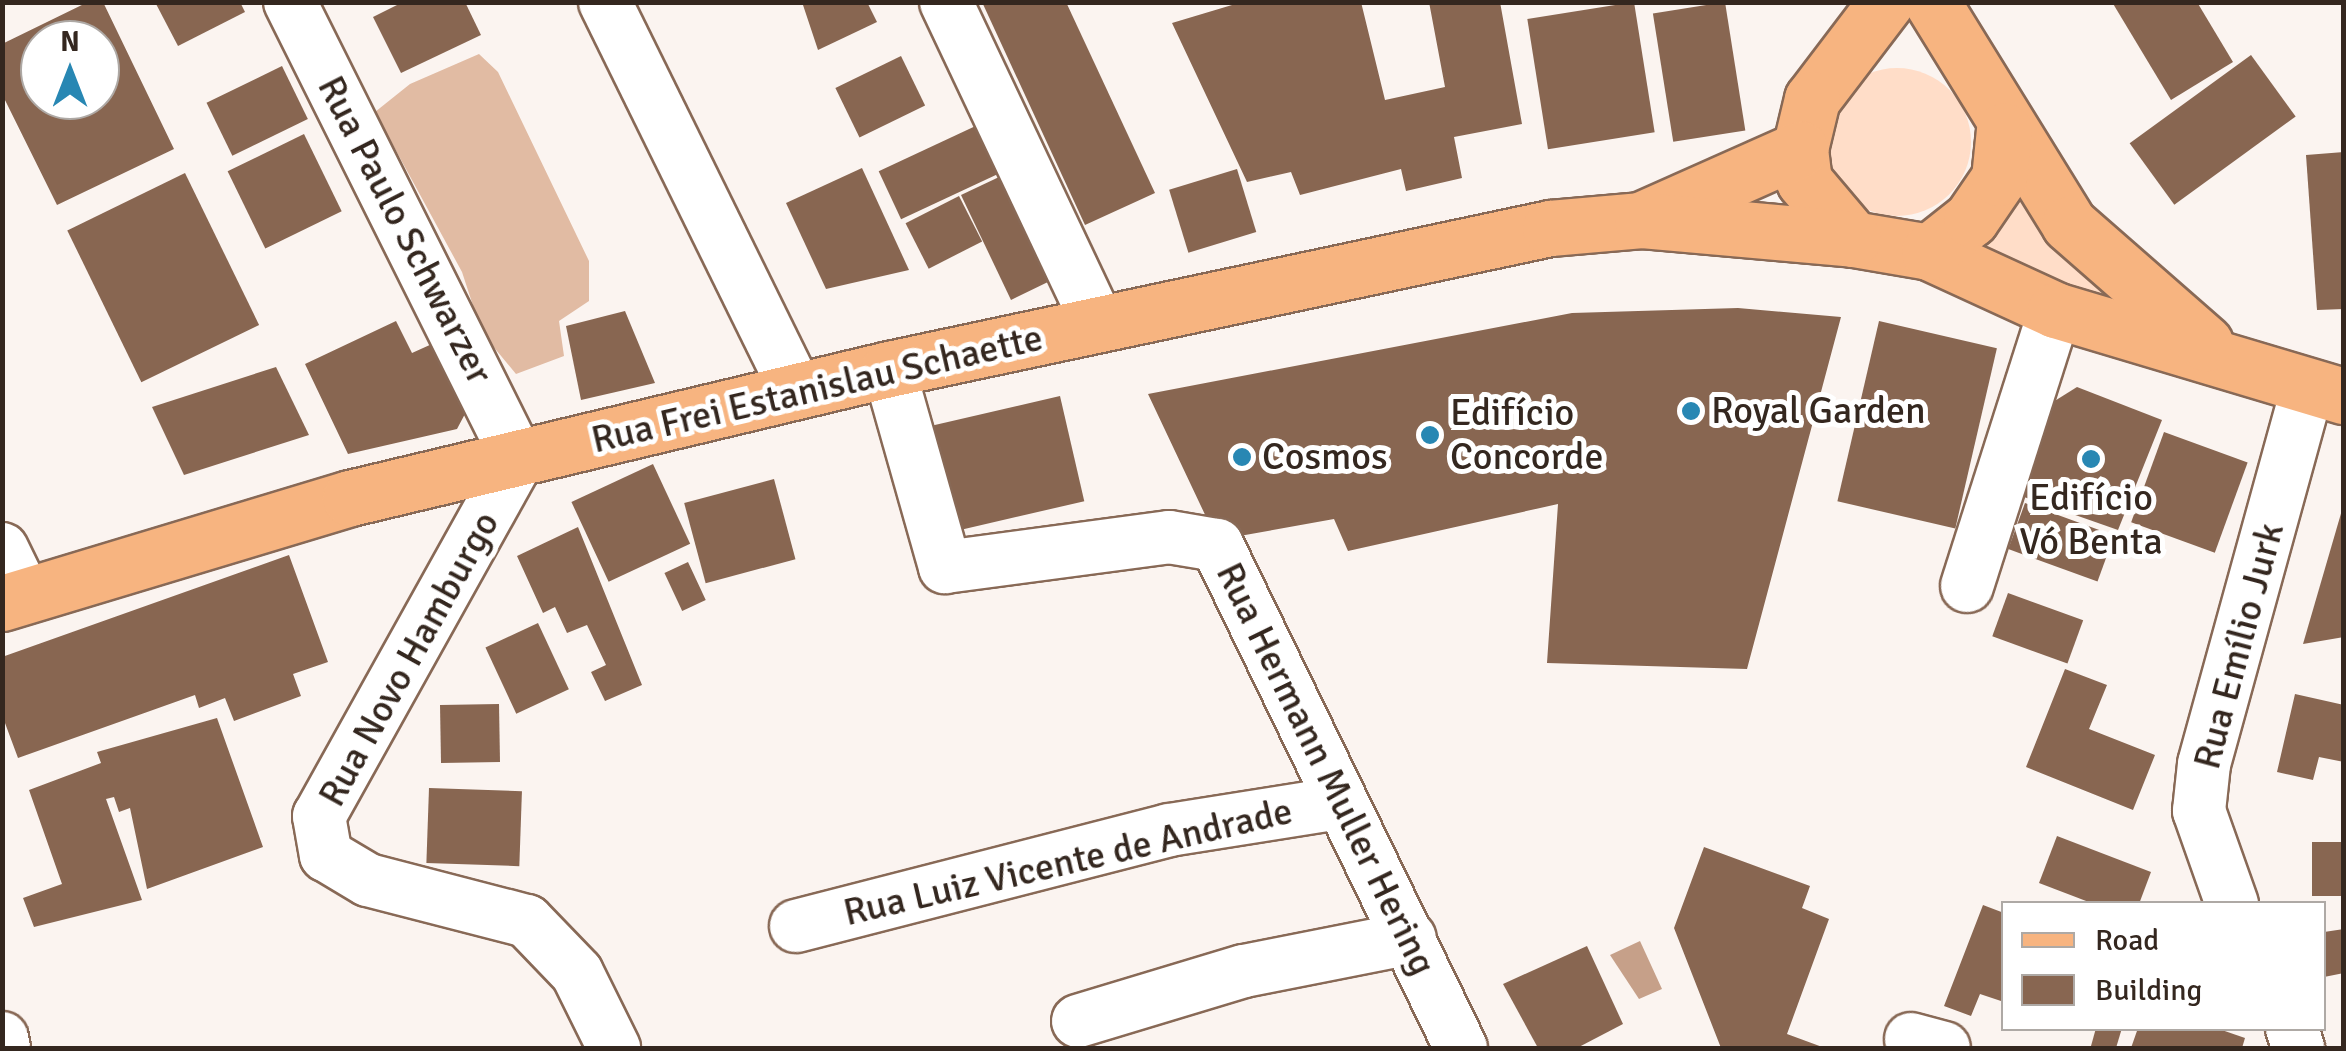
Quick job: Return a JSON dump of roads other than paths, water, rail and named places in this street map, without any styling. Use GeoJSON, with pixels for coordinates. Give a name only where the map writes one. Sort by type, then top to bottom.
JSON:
{"type":"FeatureCollection","features":[{"type":"Feature","properties":{"kind":"main road"},"geometry":{"type":"LineString","coordinates":[[1886,2],[1812,99],[1800,148],[1804,180],[1853,239],[1929,252],[2055,310],[2224,357],[2326,391]]}},
{"type":"Feature","properties":{"kind":"main road"},"geometry":{"type":"LineString","coordinates":[[1932,2],[1964,65],[2068,224],[2143,298],[2224,357]]}},
{"type":"Feature","properties":{"kind":"main road"},"geometry":{"type":"LineString","coordinates":[[1841,65],[1884,49],[1964,65]]}},
{"type":"Feature","properties":{"kind":"main road"},"geometry":{"type":"LineString","coordinates":[[1929,252],[1971,219],[1999,178],[2004,130]]}},
{"type":"Feature","properties":{"kind":"main road","name":"Rua Frei Estanislau Schaette"},"geometry":{"type":"LineString","coordinates":[[1642,220],[1800,148]]}},
{"type":"Feature","properties":{"kind":"main road","name":"Rua Frei Estanislau Schaette"},"geometry":{"type":"LineString","coordinates":[[10,582],[889,368],[1550,228],[1642,220],[1853,239]]}},
{"type":"Feature","properties":{"kind":"street","name":"Rua Paulo Schwarzer"},"geometry":{"type":"LineString","coordinates":[[290,2],[518,459]]}},
{"type":"Feature","properties":{"kind":"street"},"geometry":{"type":"LineString","coordinates":[[605,2],[796,391]]}},
{"type":"Feature","properties":{"kind":"street"},"geometry":{"type":"LineString","coordinates":[[946,2],[1099,324]]}},
{"type":"Feature","properties":{"kind":"street"},"geometry":{"type":"LineString","coordinates":[[1967,586],[2055,310]]}},
{"type":"Feature","properties":{"kind":"street","name":"Rua Hermann Muller Hering"},"geometry":{"type":"LineString","coordinates":[[889,368],[945,566],[1154,538],[1217,544],[1461,1048]]}},
{"type":"Feature","properties":{"kind":"street","name":"Rua Emílio Jurk"},"geometry":{"type":"LineString","coordinates":[[2231,901],[2199,811],[2204,764],[2326,391]]}},
{"type":"Feature","properties":{"kind":"street","name":"Rua Novo Hamburgo"},"geometry":{"type":"LineString","coordinates":[[518,459],[319,816],[326,854],[368,880],[528,920],[577,973],[614,1048]]}},
{"type":"Feature","properties":{"kind":"street","name":"Rua Luiz Vicente de Andrade"},"geometry":{"type":"LineString","coordinates":[[796,926],[1169,830],[1340,803]]}},
{"type":"Feature","properties":{"kind":"street"},"geometry":{"type":"LineString","coordinates":[[1078,1020],[1244,971],[1410,938]]}},
{"type":"Feature","properties":{"kind":"street"},"geometry":{"type":"LineString","coordinates":[[2,1038],[4,1048]]}},
{"type":"Feature","properties":{"kind":"place","name":"Royal Garden"},"geometry":{"type":"Point","coordinates":[1691,411]}},
{"type":"Feature","properties":{"kind":"place","name":"Edifício Concorde"},"geometry":{"type":"Point","coordinates":[1430,435]}},
{"type":"Feature","properties":{"kind":"place","name":"Cosmos"},"geometry":{"type":"Point","coordinates":[1242,457]}},
{"type":"Feature","properties":{"kind":"place","name":"Edifício Vó Benta"},"geometry":{"type":"Point","coordinates":[2091,459]}}]}
